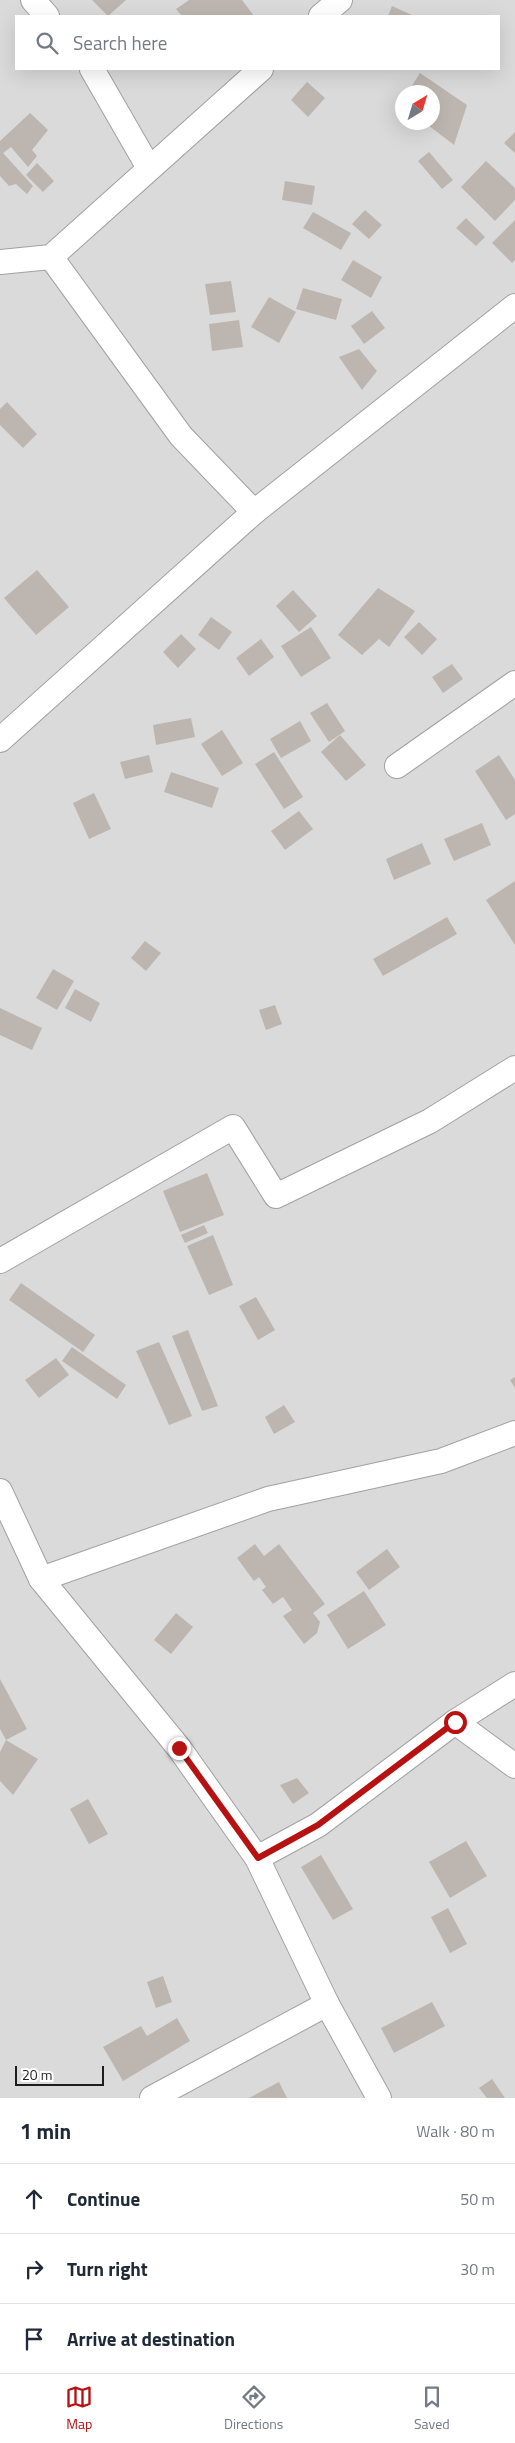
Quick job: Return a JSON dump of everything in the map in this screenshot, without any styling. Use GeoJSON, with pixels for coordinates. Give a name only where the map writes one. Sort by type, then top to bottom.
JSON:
{"type":"FeatureCollection","features":[{"type":"Feature","properties":{"kind":"street"},"geometry":{"type":"LineString","coordinates":[[33,0],[46,15]]}},
{"type":"Feature","properties":{"kind":"street"},"geometry":{"type":"LineString","coordinates":[[322,15],[340,0]]}},
{"type":"Feature","properties":{"kind":"street"},"geometry":{"type":"LineString","coordinates":[[93,70],[149,168]]}},
{"type":"Feature","properties":{"kind":"street"},"geometry":{"type":"LineString","coordinates":[[0,262],[50,256],[261,70]]}},
{"type":"Feature","properties":{"kind":"street"},"geometry":{"type":"LineString","coordinates":[[50,256],[181,436],[254,512]]}},
{"type":"Feature","properties":{"kind":"street"},"geometry":{"type":"LineString","coordinates":[[0,740],[254,512],[515,306]]}},
{"type":"Feature","properties":{"kind":"street"},"geometry":{"type":"LineString","coordinates":[[397,766],[515,683]]}},
{"type":"Feature","properties":{"kind":"street"},"geometry":{"type":"LineString","coordinates":[[0,1261],[233,1127],[276,1196],[430,1122],[515,1068]]}},
{"type":"Feature","properties":{"kind":"street"},"geometry":{"type":"LineString","coordinates":[[41,1579],[268,1499],[441,1461],[515,1433]]}},
{"type":"Feature","properties":{"kind":"street"},"geometry":{"type":"LineString","coordinates":[[0,1491],[41,1579],[179,1748],[258,1858],[327,2004],[379,2098]]}},
{"type":"Feature","properties":{"kind":"street"},"geometry":{"type":"LineString","coordinates":[[258,1858],[318,1825],[455,1722],[515,1684]]}},
{"type":"Feature","properties":{"kind":"street"},"geometry":{"type":"LineString","coordinates":[[455,1722],[515,1766]]}},
{"type":"Feature","properties":{"kind":"street"},"geometry":{"type":"LineString","coordinates":[[152,2098],[327,2004]]}},
{"type":"Feature","properties":{"kind":"shaded area"},"geometry":{"type":"Polygon","coordinates":[[[0,0],[515,0],[515,2098],[0,2098],[0,0]]]}},
{"type":"Feature","properties":{"kind":"building"},"geometry":{"type":"Polygon","coordinates":[[[92,0],[126,0],[109,15],[92,0]]]}},
{"type":"Feature","properties":{"kind":"building"},"geometry":{"type":"Polygon","coordinates":[[[189,0],[242,0],[253,15],[181,15],[176,9],[189,0]]]}},
{"type":"Feature","properties":{"kind":"building"},"geometry":{"type":"Polygon","coordinates":[[[392,6],[412,15],[388,15],[392,6]]]}},
{"type":"Feature","properties":{"kind":"building"},"geometry":{"type":"Polygon","coordinates":[[[420,73],[438,85],[412,85],[420,73]]]}},
{"type":"Feature","properties":{"kind":"building"},"geometry":{"type":"Polygon","coordinates":[[[307,82],[325,98],[308,117],[291,100],[307,82]]]}},
{"type":"Feature","properties":{"kind":"building"},"geometry":{"type":"Polygon","coordinates":[[[440,87],[467,105],[454,145],[434,130],[440,130],[440,87]]]}},
{"type":"Feature","properties":{"kind":"building"},"geometry":{"type":"Polygon","coordinates":[[[30,113],[48,130],[32,150],[37,156],[28,167],[11,147],[3,153],[33,186],[27,194],[16,184],[9,186],[0,176],[0,141],[30,113]]]}},
{"type":"Feature","properties":{"kind":"building"},"geometry":{"type":"Polygon","coordinates":[[[515,132],[515,153],[504,143],[515,132]]]}},
{"type":"Feature","properties":{"kind":"building"},"geometry":{"type":"Polygon","coordinates":[[[429,152],[453,180],[442,189],[418,161],[429,152]]]}},
{"type":"Feature","properties":{"kind":"building"},"geometry":{"type":"Polygon","coordinates":[[[486,161],[515,188],[515,200],[495,221],[461,187],[486,161]]]}},
{"type":"Feature","properties":{"kind":"building"},"geometry":{"type":"Polygon","coordinates":[[[37,163],[54,181],[43,192],[26,175],[37,163]]]}},
{"type":"Feature","properties":{"kind":"building"},"geometry":{"type":"Polygon","coordinates":[[[285,181],[315,186],[312,205],[282,200],[285,181]]]}},
{"type":"Feature","properties":{"kind":"building"},"geometry":{"type":"Polygon","coordinates":[[[365,210],[382,225],[369,239],[352,224],[365,210]]]}},
{"type":"Feature","properties":{"kind":"building"},"geometry":{"type":"Polygon","coordinates":[[[313,212],[351,233],[341,250],[303,228],[313,212]]]}},
{"type":"Feature","properties":{"kind":"building"},"geometry":{"type":"Polygon","coordinates":[[[466,218],[485,237],[476,246],[456,228],[466,218]]]}},
{"type":"Feature","properties":{"kind":"building"},"geometry":{"type":"Polygon","coordinates":[[[515,220],[515,260],[512,263],[492,243],[515,220]]]}},
{"type":"Feature","properties":{"kind":"building"},"geometry":{"type":"Polygon","coordinates":[[[353,260],[382,277],[371,298],[341,280],[353,260]]]}},
{"type":"Feature","properties":{"kind":"building"},"geometry":{"type":"Polygon","coordinates":[[[231,281],[236,312],[210,315],[205,284],[231,281]]]}},
{"type":"Feature","properties":{"kind":"building"},"geometry":{"type":"Polygon","coordinates":[[[303,288],[342,299],[336,320],[296,309],[303,288]]]}},
{"type":"Feature","properties":{"kind":"building"},"geometry":{"type":"Polygon","coordinates":[[[269,297],[296,312],[279,343],[251,327],[269,297]]]}},
{"type":"Feature","properties":{"kind":"building"},"geometry":{"type":"Polygon","coordinates":[[[372,311],[385,328],[364,344],[351,326],[372,311]]]}},
{"type":"Feature","properties":{"kind":"building"},"geometry":{"type":"Polygon","coordinates":[[[239,320],[243,347],[212,351],[209,324],[239,320]]]}},
{"type":"Feature","properties":{"kind":"building"},"geometry":{"type":"Polygon","coordinates":[[[359,349],[377,371],[362,390],[339,357],[359,349]]]}},
{"type":"Feature","properties":{"kind":"building"},"geometry":{"type":"Polygon","coordinates":[[[7,402],[37,434],[23,448],[0,425],[0,409],[7,402]]]}},
{"type":"Feature","properties":{"kind":"building"},"geometry":{"type":"Polygon","coordinates":[[[37,570],[69,607],[36,635],[4,598],[37,570]]]}},
{"type":"Feature","properties":{"kind":"building"},"geometry":{"type":"Polygon","coordinates":[[[378,588],[415,611],[389,647],[379,639],[362,655],[338,635],[378,588]]]}},
{"type":"Feature","properties":{"kind":"building"},"geometry":{"type":"Polygon","coordinates":[[[293,590],[317,616],[299,632],[276,606],[293,590]]]}},
{"type":"Feature","properties":{"kind":"building"},"geometry":{"type":"Polygon","coordinates":[[[211,617],[232,632],[219,650],[198,635],[211,617]]]}},
{"type":"Feature","properties":{"kind":"building"},"geometry":{"type":"Polygon","coordinates":[[[419,622],[437,639],[422,655],[404,637],[419,622]]]}},
{"type":"Feature","properties":{"kind":"building"},"geometry":{"type":"Polygon","coordinates":[[[311,627],[331,658],[301,677],[281,646],[311,627]]]}},
{"type":"Feature","properties":{"kind":"building"},"geometry":{"type":"Polygon","coordinates":[[[181,634],[196,649],[178,668],[163,652],[181,634]]]}},
{"type":"Feature","properties":{"kind":"building"},"geometry":{"type":"Polygon","coordinates":[[[261,639],[274,657],[249,676],[236,658],[261,639]]]}},
{"type":"Feature","properties":{"kind":"building"},"geometry":{"type":"Polygon","coordinates":[[[452,664],[463,679],[443,693],[432,677],[452,664]]]}},
{"type":"Feature","properties":{"kind":"building"},"geometry":{"type":"Polygon","coordinates":[[[327,703],[345,731],[329,742],[310,713],[327,703]]]}},
{"type":"Feature","properties":{"kind":"building"},"geometry":{"type":"Polygon","coordinates":[[[191,718],[195,737],[156,745],[153,725],[191,718]]]}},
{"type":"Feature","properties":{"kind":"building"},"geometry":{"type":"Polygon","coordinates":[[[300,721],[311,741],[281,758],[270,739],[300,721]]]}},
{"type":"Feature","properties":{"kind":"building"},"geometry":{"type":"Polygon","coordinates":[[[222,730],[243,763],[222,776],[201,744],[222,730]]]}},
{"type":"Feature","properties":{"kind":"building"},"geometry":{"type":"Polygon","coordinates":[[[340,735],[366,765],[346,781],[321,752],[340,735]]]}},
{"type":"Feature","properties":{"kind":"building"},"geometry":{"type":"Polygon","coordinates":[[[274,752],[303,797],[284,809],[255,764],[274,752]]]}},
{"type":"Feature","properties":{"kind":"building"},"geometry":{"type":"Polygon","coordinates":[[[149,755],[153,772],[125,779],[120,762],[149,755]]]}},
{"type":"Feature","properties":{"kind":"building"},"geometry":{"type":"Polygon","coordinates":[[[499,755],[515,780],[515,814],[506,820],[475,771],[499,755]]]}},
{"type":"Feature","properties":{"kind":"building"},"geometry":{"type":"Polygon","coordinates":[[[171,772],[219,788],[212,808],[164,792],[171,772]]]}},
{"type":"Feature","properties":{"kind":"building"},"geometry":{"type":"Polygon","coordinates":[[[94,793],[111,829],[89,839],[73,803],[94,793]]]}},
{"type":"Feature","properties":{"kind":"building"},"geometry":{"type":"Polygon","coordinates":[[[299,811],[313,829],[285,850],[271,831],[299,811]]]}},
{"type":"Feature","properties":{"kind":"building"},"geometry":{"type":"Polygon","coordinates":[[[482,823],[491,845],[454,861],[444,839],[482,823]]]}},
{"type":"Feature","properties":{"kind":"building"},"geometry":{"type":"Polygon","coordinates":[[[422,843],[431,864],[394,880],[386,859],[422,843]]]}},
{"type":"Feature","properties":{"kind":"building"},"geometry":{"type":"Polygon","coordinates":[[[515,881],[515,945],[486,900],[515,881]]]}},
{"type":"Feature","properties":{"kind":"building"},"geometry":{"type":"Polygon","coordinates":[[[447,917],[457,934],[383,976],[373,959],[447,917]]]}},
{"type":"Feature","properties":{"kind":"building"},"geometry":{"type":"Polygon","coordinates":[[[145,941],[161,953],[146,971],[131,958],[145,941]]]}},
{"type":"Feature","properties":{"kind":"building"},"geometry":{"type":"Polygon","coordinates":[[[53,969],[74,981],[57,1010],[36,998],[53,969]]]}},
{"type":"Feature","properties":{"kind":"building"},"geometry":{"type":"Polygon","coordinates":[[[75,989],[100,1003],[91,1022],[65,1008],[75,989]]]}},
{"type":"Feature","properties":{"kind":"building"},"geometry":{"type":"Polygon","coordinates":[[[275,1005],[282,1024],[266,1030],[259,1010],[275,1005]]]}},
{"type":"Feature","properties":{"kind":"building"},"geometry":{"type":"Polygon","coordinates":[[[0,1008],[42,1028],[32,1050],[0,1035],[0,1008]]]}},
{"type":"Feature","properties":{"kind":"building"},"geometry":{"type":"Polygon","coordinates":[[[207,1173],[224,1215],[180,1232],[163,1191],[207,1173]]]}},
{"type":"Feature","properties":{"kind":"building"},"geometry":{"type":"Polygon","coordinates":[[[204,1225],[208,1233],[185,1243],[181,1235],[204,1225]]]}},
{"type":"Feature","properties":{"kind":"building"},"geometry":{"type":"Polygon","coordinates":[[[213,1235],[233,1285],[209,1295],[187,1246],[213,1235]]]}},
{"type":"Feature","properties":{"kind":"building"},"geometry":{"type":"Polygon","coordinates":[[[21,1283],[95,1335],[83,1352],[9,1300],[21,1283]]]}},
{"type":"Feature","properties":{"kind":"building"},"geometry":{"type":"Polygon","coordinates":[[[256,1297],[275,1330],[258,1340],[239,1306],[256,1297]]]}},
{"type":"Feature","properties":{"kind":"building"},"geometry":{"type":"Polygon","coordinates":[[[188,1330],[218,1406],[202,1411],[172,1336],[188,1330]]]}},
{"type":"Feature","properties":{"kind":"building"},"geometry":{"type":"Polygon","coordinates":[[[159,1342],[192,1416],[169,1425],[136,1351],[159,1342]]]}},
{"type":"Feature","properties":{"kind":"building"},"geometry":{"type":"Polygon","coordinates":[[[72,1347],[126,1385],[117,1399],[62,1361],[72,1347]]]}},
{"type":"Feature","properties":{"kind":"building"},"geometry":{"type":"Polygon","coordinates":[[[56,1358],[69,1375],[39,1398],[25,1380],[56,1358]]]}},
{"type":"Feature","properties":{"kind":"building"},"geometry":{"type":"Polygon","coordinates":[[[515,1377],[515,1388],[510,1380],[515,1377]]]}},
{"type":"Feature","properties":{"kind":"building"},"geometry":{"type":"Polygon","coordinates":[[[284,1405],[295,1422],[274,1434],[265,1417],[284,1405]]]}},
{"type":"Feature","properties":{"kind":"building"},"geometry":{"type":"Polygon","coordinates":[[[255,1544],[264,1556],[279,1544],[325,1604],[313,1613],[320,1622],[317,1633],[304,1644],[283,1616],[292,1610],[283,1597],[273,1604],[262,1590],[266,1587],[259,1577],[254,1581],[237,1558],[255,1544]]]}},
{"type":"Feature","properties":{"kind":"building"},"geometry":{"type":"Polygon","coordinates":[[[387,1549],[400,1567],[369,1590],[356,1572],[387,1549]]]}},
{"type":"Feature","properties":{"kind":"building"},"geometry":{"type":"Polygon","coordinates":[[[364,1591],[386,1625],[348,1649],[327,1615],[364,1591]]]}},
{"type":"Feature","properties":{"kind":"building"},"geometry":{"type":"Polygon","coordinates":[[[176,1613],[193,1627],[171,1654],[154,1640],[176,1613]]]}},
{"type":"Feature","properties":{"kind":"building"},"geometry":{"type":"Polygon","coordinates":[[[0,1679],[27,1729],[6,1740],[0,1729],[0,1679]]]}},
{"type":"Feature","properties":{"kind":"building"},"geometry":{"type":"Polygon","coordinates":[[[6,1740],[38,1759],[13,1795],[0,1781],[0,1752],[6,1740]]]}},
{"type":"Feature","properties":{"kind":"building"},"geometry":{"type":"Polygon","coordinates":[[[297,1778],[309,1793],[293,1804],[280,1785],[297,1778]]]}},
{"type":"Feature","properties":{"kind":"building"},"geometry":{"type":"Polygon","coordinates":[[[88,1799],[108,1834],[89,1844],[70,1809],[88,1799]]]}},
{"type":"Feature","properties":{"kind":"building"},"geometry":{"type":"Polygon","coordinates":[[[466,1841],[487,1876],[450,1898],[429,1862],[466,1841]]]}},
{"type":"Feature","properties":{"kind":"building"},"geometry":{"type":"Polygon","coordinates":[[[321,1855],[353,1909],[333,1920],[301,1867],[321,1855]]]}},
{"type":"Feature","properties":{"kind":"building"},"geometry":{"type":"Polygon","coordinates":[[[448,1908],[467,1944],[450,1953],[431,1917],[448,1908]]]}},
{"type":"Feature","properties":{"kind":"building"},"geometry":{"type":"Polygon","coordinates":[[[163,1976],[172,2002],[156,2008],[147,1982],[163,1976]]]}},
{"type":"Feature","properties":{"kind":"building"},"geometry":{"type":"Polygon","coordinates":[[[432,2002],[445,2026],[394,2053],[381,2028],[432,2002]]]}},
{"type":"Feature","properties":{"kind":"building"},"geometry":{"type":"Polygon","coordinates":[[[177,2018],[190,2041],[123,2081],[103,2047],[141,2026],[147,2036],[177,2018]]]}},
{"type":"Feature","properties":{"kind":"building"},"geometry":{"type":"Polygon","coordinates":[[[492,2079],[505,2098],[487,2098],[479,2088],[492,2079]]]}},
{"type":"Feature","properties":{"kind":"building"},"geometry":{"type":"Polygon","coordinates":[[[279,2082],[287,2098],[249,2098],[279,2082]]]}},
{"type":"Feature","properties":{"kind":"route"},"geometry":{"type":"LineString","coordinates":[[179,1748],[258,1858],[318,1825],[455,1722]]}}]}
